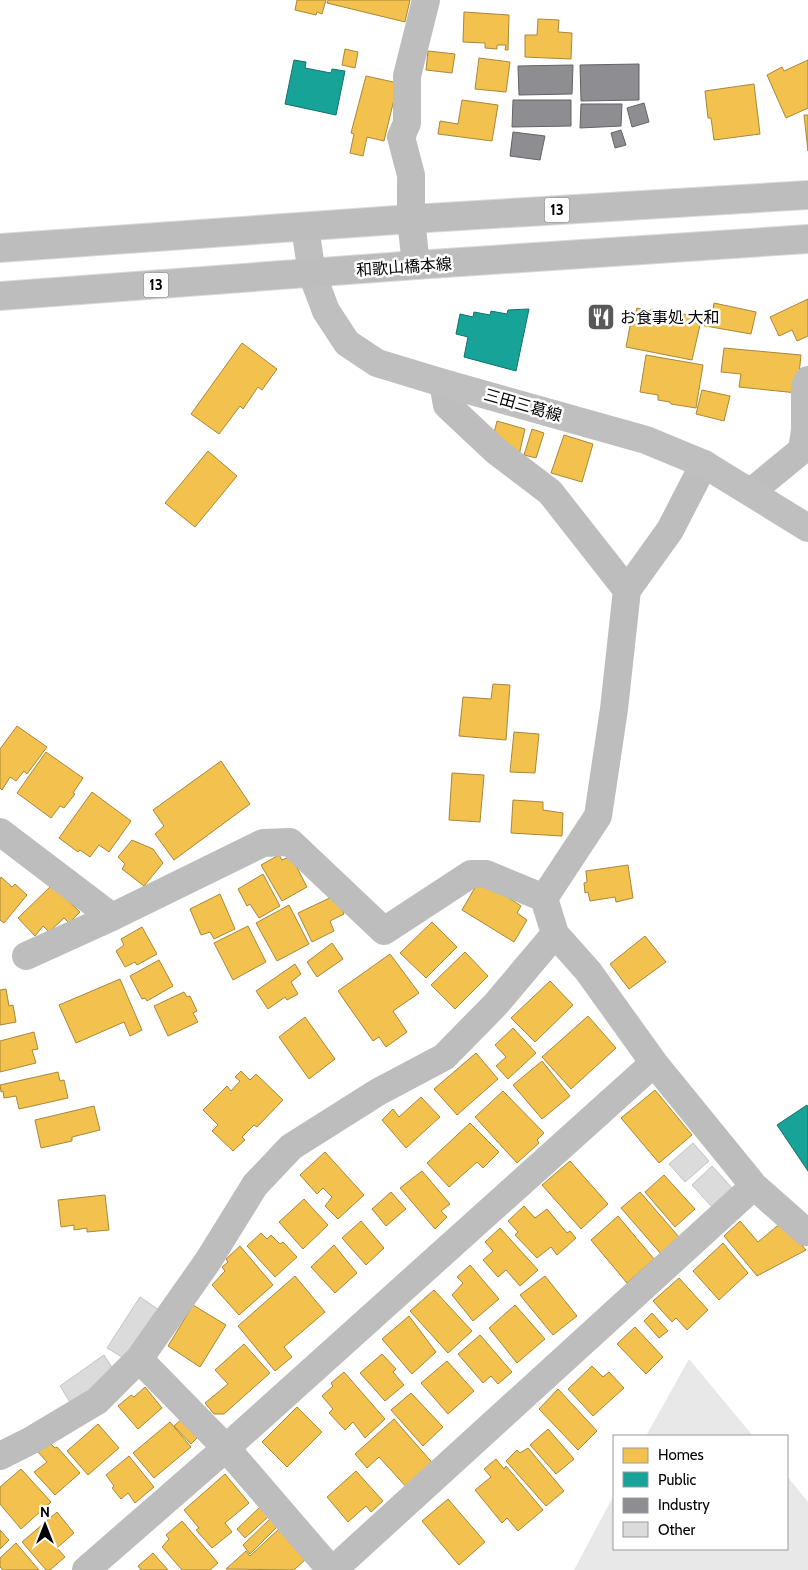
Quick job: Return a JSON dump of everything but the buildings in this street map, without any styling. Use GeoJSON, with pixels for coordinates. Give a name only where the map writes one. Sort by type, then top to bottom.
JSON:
{"type":"FeatureCollection","features":[{"type":"Feature","properties":{"kind":"main road","name":"三田三葛線"},"geometry":{"type":"LineString","coordinates":[[306,227],[312,274],[326,311],[347,343],[377,363],[646,440],[704,464],[750,492],[803,520]]}},
{"type":"Feature","properties":{"kind":"street"},"geometry":{"type":"LineString","coordinates":[[416,265],[411,219],[411,175],[401,137],[407,123],[407,76],[426,0]]}},
{"type":"Feature","properties":{"kind":"street","name":"13"},"geometry":{"type":"LineString","coordinates":[[0,248],[411,219],[808,195]]}},
{"type":"Feature","properties":{"kind":"street","name":"和歌山橋本線"},"geometry":{"type":"LineString","coordinates":[[0,296],[416,265],[808,239]]}},
{"type":"Feature","properties":{"kind":"street"},"geometry":{"type":"LineString","coordinates":[[750,492],[802,450],[805,430],[805,387],[808,380]]}},
{"type":"Feature","properties":{"kind":"street"},"geometry":{"type":"LineString","coordinates":[[443,383],[447,405],[496,451],[550,492],[627,590]]}},
{"type":"Feature","properties":{"kind":"street"},"geometry":{"type":"LineString","coordinates":[[544,898],[598,816],[614,709],[627,590],[670,530],[704,464]]}},
{"type":"Feature","properties":{"kind":"street"},"geometry":{"type":"LineString","coordinates":[[0,832],[112,917]]}},
{"type":"Feature","properties":{"kind":"street"},"geometry":{"type":"LineString","coordinates":[[26,956],[112,917],[263,843],[290,842],[384,931],[471,874],[486,874],[544,898]]}},
{"type":"Feature","properties":{"kind":"street"},"geometry":{"type":"LineString","coordinates":[[544,898],[555,934],[588,972],[654,1064],[754,1186],[806,1232],[808,1231]]}},
{"type":"Feature","properties":{"kind":"street"},"geometry":{"type":"LineString","coordinates":[[0,1456],[30,1441],[97,1401],[139,1359],[208,1261],[255,1185],[291,1147],[378,1092],[444,1057],[496,1004],[555,934]]}},
{"type":"Feature","properties":{"kind":"street"},"geometry":{"type":"LineString","coordinates":[[86,1570],[226,1448],[654,1064]]}},
{"type":"Feature","properties":{"kind":"street"},"geometry":{"type":"LineString","coordinates":[[139,1359],[226,1448],[332,1570],[754,1186]]}},
{"type":"Feature","properties":{"kind":"shaded area"},"geometry":{"type":"Polygon","coordinates":[[[689,1359],[752,1435],[647,1435],[689,1359]]]}},
{"type":"Feature","properties":{"kind":"shaded area"},"geometry":{"type":"Polygon","coordinates":[[[788,1477],[808,1502],[808,1570],[574,1570],[613,1497],[613,1550],[788,1550],[788,1477]]]}},
{"type":"Feature","properties":{"kind":"place","name":"お食事処 大和"},"geometry":{"type":"Point","coordinates":[601,317]}}]}
